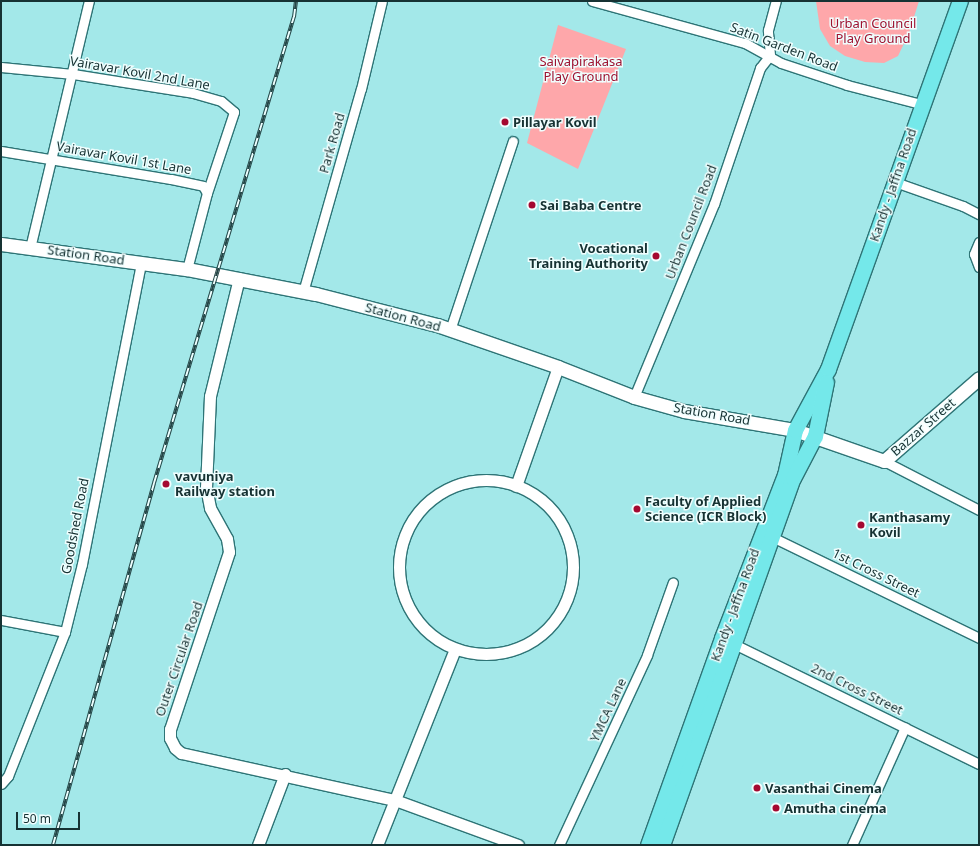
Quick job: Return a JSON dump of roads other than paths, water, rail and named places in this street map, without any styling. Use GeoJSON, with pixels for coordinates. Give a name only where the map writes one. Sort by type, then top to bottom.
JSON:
{"type":"FeatureCollection","features":[{"type":"Feature","properties":{"kind":"highway","name":"Kandy - Jaffna Road"},"geometry":{"type":"LineString","coordinates":[[662,845],[728,641],[767,534],[785,475],[795,430],[828,369],[895,182],[921,104],[960,1]]}},
{"type":"Feature","properties":{"kind":"highway","name":"Kandy - Jaffna Road"},"geometry":{"type":"LineString","coordinates":[[767,534],[793,478],[815,436],[828,369]]}},
{"type":"Feature","properties":{"kind":"highway","name":"Kandy - Jaffna Road"},"geometry":{"type":"LineString","coordinates":[[648,845],[728,641]]}},
{"type":"Feature","properties":{"kind":"main road","name":"Station Road"},"geometry":{"type":"LineString","coordinates":[[1,244],[187,269],[304,292],[450,330],[558,367],[634,397],[684,411],[795,430]]}},
{"type":"Feature","properties":{"kind":"main road","name":"Bazzar Street"},"geometry":{"type":"LineString","coordinates":[[795,430],[884,461],[979,378]]}},
{"type":"Feature","properties":{"kind":"street"},"geometry":{"type":"LineString","coordinates":[[30,248],[73,74],[87,1]]}},
{"type":"Feature","properties":{"kind":"street","name":"Park Road"},"geometry":{"type":"LineString","coordinates":[[304,292],[361,89],[382,1]]}},
{"type":"Feature","properties":{"kind":"street","name":"Satin Garden Road"},"geometry":{"type":"LineString","coordinates":[[592,1],[745,43],[770,55],[781,63],[847,85],[921,104]]}},
{"type":"Feature","properties":{"kind":"street"},"geometry":{"type":"LineString","coordinates":[[770,55],[768,30],[776,1]]}},
{"type":"Feature","properties":{"kind":"street","name":"Urban Council Road"},"geometry":{"type":"LineString","coordinates":[[634,397],[714,204],[760,68],[770,55]]}},
{"type":"Feature","properties":{"kind":"street","name":"Vairavar Kovil 2nd Lane"},"geometry":{"type":"LineString","coordinates":[[1,67],[73,74],[193,93],[221,101],[234,112],[207,193]]}},
{"type":"Feature","properties":{"kind":"street"},"geometry":{"type":"LineString","coordinates":[[450,330],[513,141]]}},
{"type":"Feature","properties":{"kind":"street","name":"Vairavar Kovil 1st Lane"},"geometry":{"type":"LineString","coordinates":[[1,151],[194,183],[203,186],[207,193]]}},
{"type":"Feature","properties":{"kind":"street"},"geometry":{"type":"LineString","coordinates":[[895,182],[963,206],[979,214]]}},
{"type":"Feature","properties":{"kind":"street"},"geometry":{"type":"LineString","coordinates":[[187,269],[207,193]]}},
{"type":"Feature","properties":{"kind":"street"},"geometry":{"type":"LineString","coordinates":[[979,242],[974,254],[979,267]]}},
{"type":"Feature","properties":{"kind":"street","name":"Goodshed Road"},"geometry":{"type":"LineString","coordinates":[[1,784],[8,776],[65,632],[82,564],[141,263]]}},
{"type":"Feature","properties":{"kind":"street","name":"Outer Circular Road"},"geometry":{"type":"LineString","coordinates":[[239,278],[210,396],[206,487],[210,508],[227,539],[229,552],[170,729],[170,738],[175,748],[182,753],[285,774],[395,800],[518,845]]}},
{"type":"Feature","properties":{"kind":"street"},"geometry":{"type":"LineString","coordinates":[[516,486],[558,367]]}},
{"type":"Feature","properties":{"kind":"street"},"geometry":{"type":"LineString","coordinates":[[884,461],[979,510]]}},
{"type":"Feature","properties":{"kind":"street"},"geometry":{"type":"LineString","coordinates":[[486,480],[516,486],[540,499],[559,519],[570,544],[574,571],[568,598],[554,622],[534,640],[509,652],[482,654],[455,649],[429,634],[409,610],[399,582],[400,552],[410,523],[430,500],[456,485],[486,480]]}},
{"type":"Feature","properties":{"kind":"street","name":"1st Cross Street"},"geometry":{"type":"LineString","coordinates":[[767,534],[979,638]]}},
{"type":"Feature","properties":{"kind":"street","name":"YMCA Lane"},"geometry":{"type":"LineString","coordinates":[[559,845],[647,655],[673,582]]}},
{"type":"Feature","properties":{"kind":"street"},"geometry":{"type":"LineString","coordinates":[[1,620],[65,632]]}},
{"type":"Feature","properties":{"kind":"street","name":"2nd Cross Street"},"geometry":{"type":"LineString","coordinates":[[728,641],[979,764]]}},
{"type":"Feature","properties":{"kind":"street"},"geometry":{"type":"LineString","coordinates":[[377,845],[455,649]]}},
{"type":"Feature","properties":{"kind":"street"},"geometry":{"type":"LineString","coordinates":[[852,845],[905,727]]}},
{"type":"Feature","properties":{"kind":"street"},"geometry":{"type":"LineString","coordinates":[[258,845],[285,774]]}},
{"type":"Feature","properties":{"kind":"railway"},"geometry":{"type":"LineString","coordinates":[[53,845],[154,483],[294,17],[296,1]]}},
{"type":"Feature","properties":{"kind":"place","name":"Pillayar Kovil"},"geometry":{"type":"Point","coordinates":[505,122]}},
{"type":"Feature","properties":{"kind":"place","name":"Sai Baba Centre"},"geometry":{"type":"Point","coordinates":[532,205]}},
{"type":"Feature","properties":{"kind":"place","name":"Vocational Training Authority"},"geometry":{"type":"Point","coordinates":[656,256]}},
{"type":"Feature","properties":{"kind":"place","name":"vavuniya Railway station"},"geometry":{"type":"Point","coordinates":[166,484]}},
{"type":"Feature","properties":{"kind":"place","name":"Faculty of Applied Science (ICR Block)"},"geometry":{"type":"Point","coordinates":[637,509]}},
{"type":"Feature","properties":{"kind":"place","name":"Kanthasamy Kovil"},"geometry":{"type":"Point","coordinates":[861,525]}},
{"type":"Feature","properties":{"kind":"place","name":"Vasanthai Cinema"},"geometry":{"type":"Point","coordinates":[757,788]}},
{"type":"Feature","properties":{"kind":"place","name":"Amutha cinema"},"geometry":{"type":"Point","coordinates":[776,808]}},
{"type":"Feature","properties":{"kind":"park label","name":"Urban Council Play Ground"},"geometry":{"type":"Point","coordinates":[873,32]}},
{"type":"Feature","properties":{"kind":"park label","name":"Saivapirakasa Play Ground"},"geometry":{"type":"Point","coordinates":[581,70]}}]}
